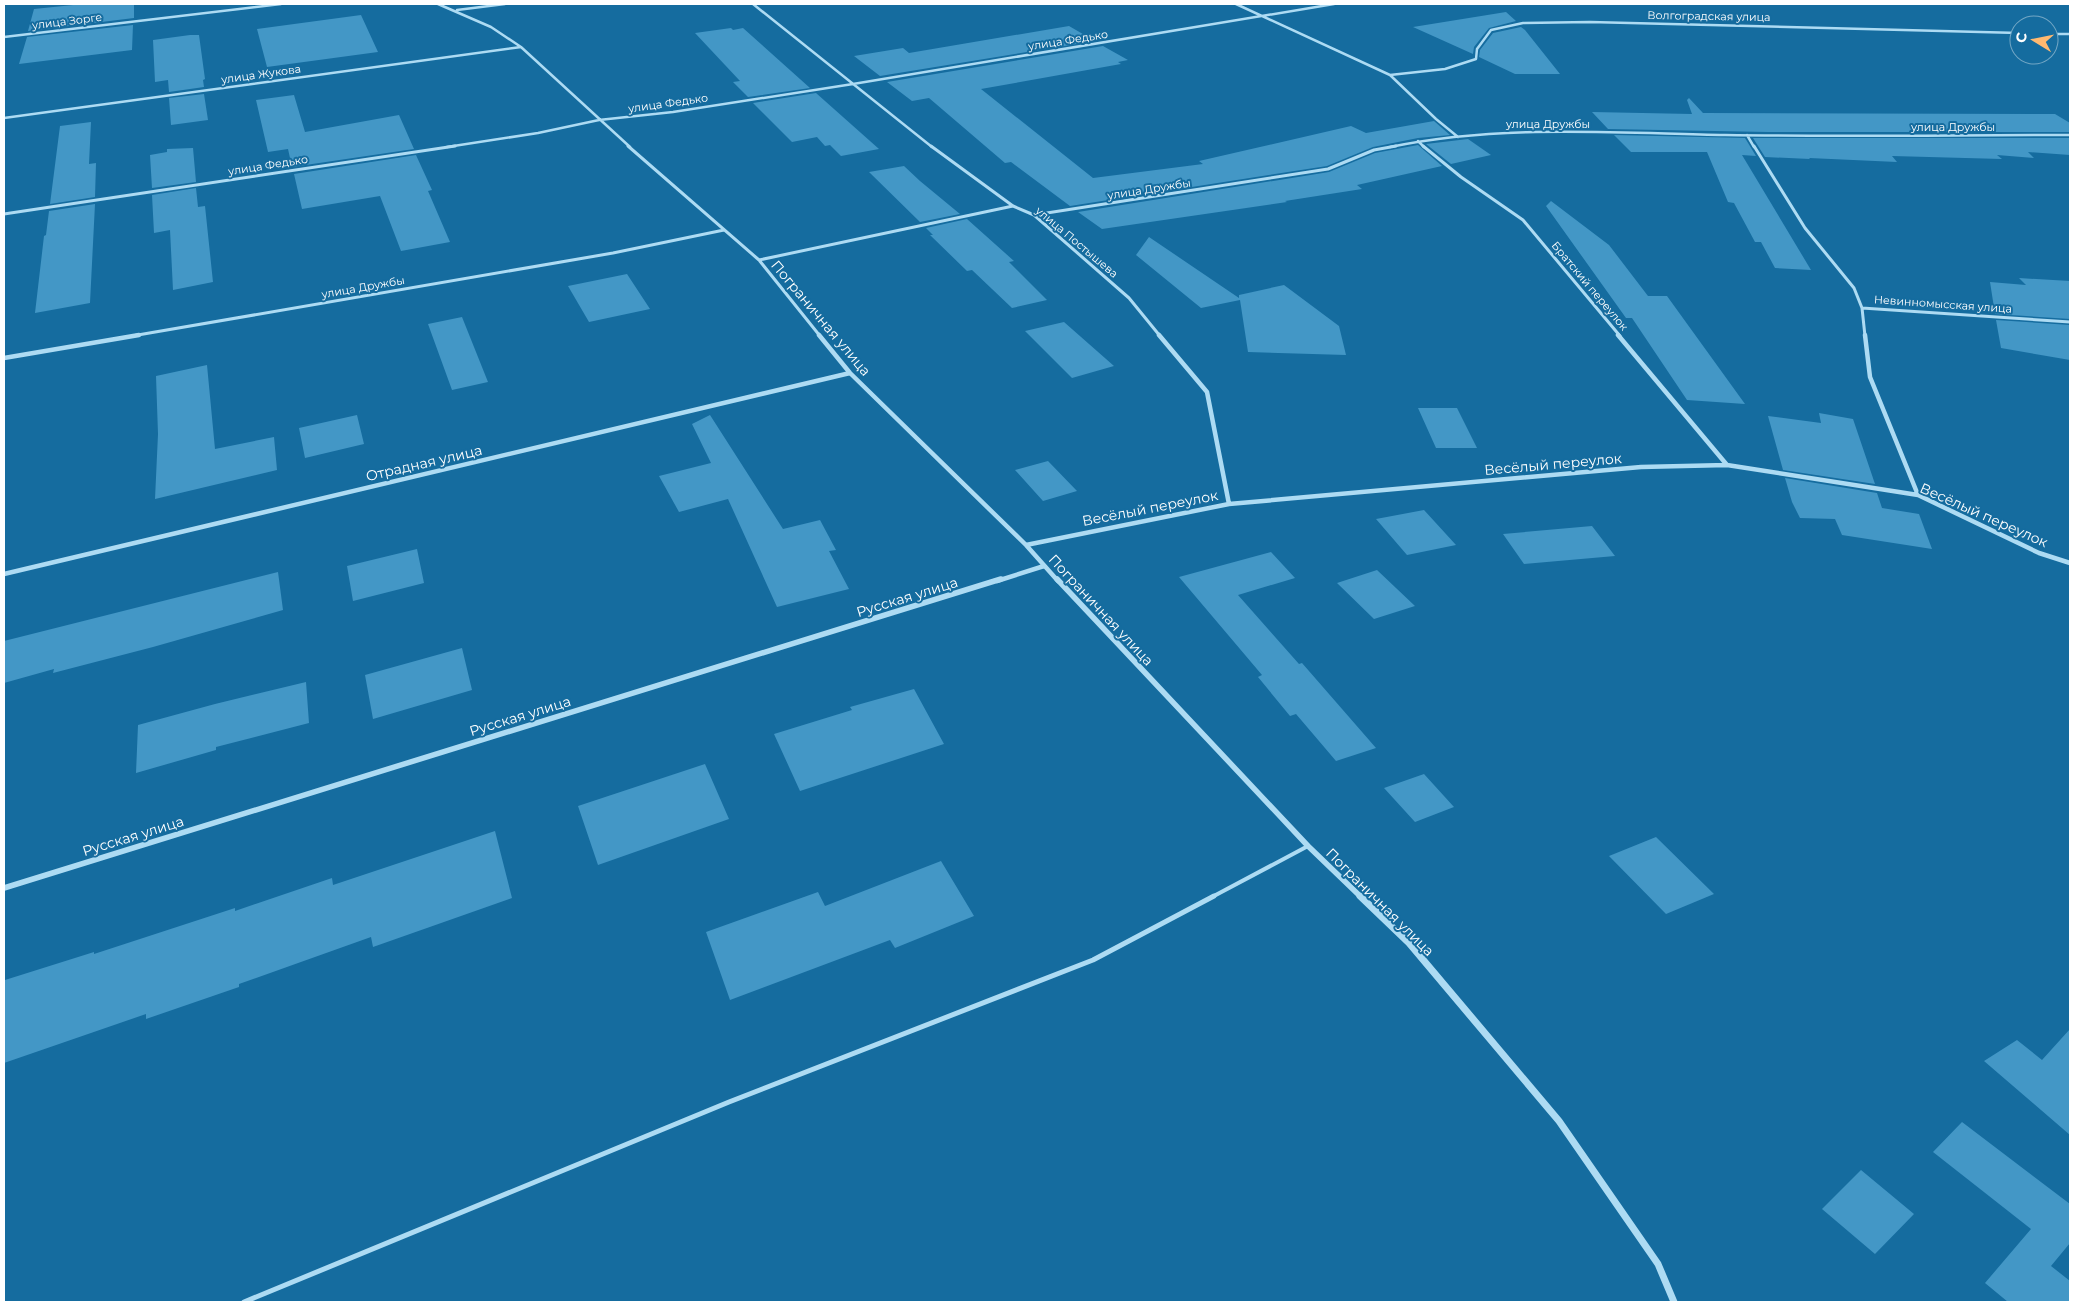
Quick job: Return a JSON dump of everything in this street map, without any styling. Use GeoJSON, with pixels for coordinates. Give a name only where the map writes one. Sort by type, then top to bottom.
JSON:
{"type":"FeatureCollection","features":[{"type":"Feature","properties":{"kind":"street","name":"улица Зорге"},"geometry":{"type":"LineString","coordinates":[[4,37],[281,4]]}},
{"type":"Feature","properties":{"kind":"street","name":"Пограничная улица"},"geometry":{"type":"LineString","coordinates":[[438,4],[456,10],[492,27],[521,47],[599,120],[759,260],[850,373],[1026,545],[1308,846],[1410,943],[1559,1121],[1658,1264],[1674,1302]]}},
{"type":"Feature","properties":{"kind":"street"},"geometry":{"type":"LineString","coordinates":[[456,10],[505,4]]}},
{"type":"Feature","properties":{"kind":"street","name":"улица Постышева"},"geometry":{"type":"LineString","coordinates":[[753,4],[908,129],[1013,206],[1034,215],[1129,298],[1206,392],[1229,504]]}},
{"type":"Feature","properties":{"kind":"street"},"geometry":{"type":"LineString","coordinates":[[1236,4],[1390,75],[1436,119],[1458,137]]}},
{"type":"Feature","properties":{"kind":"street","name":"улица Федько"},"geometry":{"type":"LineString","coordinates":[[4,214],[538,133],[599,120],[673,112],[853,84],[1334,4]]}},
{"type":"Feature","properties":{"kind":"street","name":"Волгоградская улица"},"geometry":{"type":"LineString","coordinates":[[1390,75],[1445,69],[1476,59],[1477,49],[1491,30],[1523,23],[1590,22],[2009,33]]}},
{"type":"Feature","properties":{"kind":"street","name":"улица Жукова"},"geometry":{"type":"LineString","coordinates":[[4,118],[521,47]]}},
{"type":"Feature","properties":{"kind":"street","name":"улица Дружбы"},"geometry":{"type":"LineString","coordinates":[[1034,215],[1328,169],[1374,150],[1418,141],[1522,131],[1747,135],[2070,135]]}},
{"type":"Feature","properties":{"kind":"street"},"geometry":{"type":"LineString","coordinates":[[1747,135],[1806,228],[1854,288],[1862,308]]}},
{"type":"Feature","properties":{"kind":"street","name":"Братский переулок"},"geometry":{"type":"LineString","coordinates":[[1418,141],[1433,156],[1461,178],[1524,220],[1727,465]]}},
{"type":"Feature","properties":{"kind":"street"},"geometry":{"type":"LineString","coordinates":[[759,260],[1013,206]]}},
{"type":"Feature","properties":{"kind":"street","name":"улица Дружбы"},"geometry":{"type":"LineString","coordinates":[[4,358],[613,252],[724,230]]}},
{"type":"Feature","properties":{"kind":"street","name":"Невинномысская улица"},"geometry":{"type":"LineString","coordinates":[[1918,495],[1870,377],[1862,308],[2070,322]]}},
{"type":"Feature","properties":{"kind":"street","name":"Отрадная улица"},"geometry":{"type":"LineString","coordinates":[[4,574],[850,373]]}},
{"type":"Feature","properties":{"kind":"street","name":"Весёлый переулок"},"geometry":{"type":"LineString","coordinates":[[1026,545],[1229,504],[1642,467],[1727,465],[1918,495],[2040,553],[2070,563]]}},
{"type":"Feature","properties":{"kind":"street","name":"Русская улица"},"geometry":{"type":"LineString","coordinates":[[4,888],[1044,566]]}},
{"type":"Feature","properties":{"kind":"lane"},"geometry":{"type":"LineString","coordinates":[[244,1302],[729,1102],[1093,960],[1308,846]]}},
{"type":"Feature","properties":{"kind":"building"},"geometry":{"type":"Polygon","coordinates":[[[83,4],[134,4],[134,18],[28,31],[34,9],[83,4]]]}},
{"type":"Feature","properties":{"kind":"building"},"geometry":{"type":"Polygon","coordinates":[[[1506,12],[1516,21],[1489,28],[1474,47],[1473,54],[1413,27],[1506,12]]]}},
{"type":"Feature","properties":{"kind":"building"},"geometry":{"type":"Polygon","coordinates":[[[361,15],[378,52],[267,67],[257,29],[361,15]]]}},
{"type":"Feature","properties":{"kind":"building"},"geometry":{"type":"Polygon","coordinates":[[[133,25],[132,50],[19,64],[27,37],[133,25]]]}},
{"type":"Feature","properties":{"kind":"building"},"geometry":{"type":"Polygon","coordinates":[[[1069,26],[1095,41],[880,76],[854,56],[903,48],[909,53],[1069,26]]]}},
{"type":"Feature","properties":{"kind":"building"},"geometry":{"type":"Polygon","coordinates":[[[1521,27],[1560,74],[1515,74],[1479,57],[1480,50],[1493,33],[1521,27]]]}},
{"type":"Feature","properties":{"kind":"building"},"geometry":{"type":"Polygon","coordinates":[[[731,28],[733,30],[743,28],[810,88],[748,97],[733,82],[740,81],[695,33],[731,28]]]}},
{"type":"Feature","properties":{"kind":"building"},"geometry":{"type":"Polygon","coordinates":[[[199,35],[205,79],[203,80],[204,87],[169,92],[168,80],[155,82],[153,40],[199,35]]]}},
{"type":"Feature","properties":{"kind":"building"},"geometry":{"type":"Polygon","coordinates":[[[1103,46],[1128,60],[1118,62],[1121,64],[981,89],[1093,178],[1203,164],[1199,161],[1351,126],[1366,133],[1434,121],[1450,135],[1418,138],[1373,147],[1327,166],[1070,206],[1011,162],[1005,163],[929,98],[912,101],[887,82],[1103,46]]]}},
{"type":"Feature","properties":{"kind":"building"},"geometry":{"type":"Polygon","coordinates":[[[816,93],[879,149],[841,156],[830,145],[825,146],[817,137],[792,142],[753,103],[816,93]]]}},
{"type":"Feature","properties":{"kind":"building"},"geometry":{"type":"Polygon","coordinates":[[[204,94],[208,120],[171,125],[169,98],[204,94]]]}},
{"type":"Feature","properties":{"kind":"building"},"geometry":{"type":"Polygon","coordinates":[[[294,95],[305,132],[399,115],[414,149],[292,167],[288,149],[268,152],[256,100],[294,95]]]}},
{"type":"Feature","properties":{"kind":"building"},"geometry":{"type":"Polygon","coordinates":[[[1689,98],[1703,113],[2055,114],[2070,123],[2070,132],[1768,132],[1608,129],[1592,112],[1692,114],[1687,100],[1689,98]]]}},
{"type":"Feature","properties":{"kind":"building"},"geometry":{"type":"Polygon","coordinates":[[[91,122],[89,164],[96,163],[95,197],[50,204],[60,126],[91,122]]]}},
{"type":"Feature","properties":{"kind":"building"},"geometry":{"type":"Polygon","coordinates":[[[1614,135],[1745,138],[1756,156],[1742,155],[1811,270],[1775,268],[1761,242],[1755,242],[1734,203],[1728,202],[1707,152],[1631,152],[1614,135]]]}},
{"type":"Feature","properties":{"kind":"building"},"geometry":{"type":"Polygon","coordinates":[[[1753,138],[2070,138],[2070,155],[2028,152],[2034,158],[1997,155],[2002,159],[1892,156],[1897,162],[1765,157],[1753,138]]]}},
{"type":"Feature","properties":{"kind":"building"},"geometry":{"type":"Polygon","coordinates":[[[1468,139],[1491,155],[1451,164],[1426,144],[1468,139]]]}},
{"type":"Feature","properties":{"kind":"building"},"geometry":{"type":"Polygon","coordinates":[[[1418,145],[1442,166],[1357,185],[1362,189],[1102,229],[1078,212],[1329,172],[1375,153],[1418,145]]]}},
{"type":"Feature","properties":{"kind":"building"},"geometry":{"type":"Polygon","coordinates":[[[193,148],[196,182],[152,188],[150,155],[167,152],[167,149],[193,148]]]}},
{"type":"Feature","properties":{"kind":"building"},"geometry":{"type":"Polygon","coordinates":[[[416,155],[432,190],[428,191],[450,242],[401,251],[380,196],[302,209],[294,174],[416,155]]]}},
{"type":"Feature","properties":{"kind":"building"},"geometry":{"type":"Polygon","coordinates":[[[904,166],[960,214],[920,222],[869,172],[904,166]]]}},
{"type":"Feature","properties":{"kind":"building"},"geometry":{"type":"Polygon","coordinates":[[[196,188],[198,207],[205,206],[213,282],[173,290],[170,230],[154,233],[152,195],[196,188]]]}},
{"type":"Feature","properties":{"kind":"building"},"geometry":{"type":"Polygon","coordinates":[[[1551,201],[1609,245],[1648,296],[1667,296],[1745,404],[1687,400],[1632,318],[1626,318],[1546,206],[1551,201]]]}},
{"type":"Feature","properties":{"kind":"building"},"geometry":{"type":"Polygon","coordinates":[[[95,204],[90,303],[35,313],[44,236],[46,235],[49,211],[95,204]]]}},
{"type":"Feature","properties":{"kind":"building"},"geometry":{"type":"Polygon","coordinates":[[[967,219],[1014,261],[1009,262],[1047,300],[1012,308],[972,270],[967,271],[930,235],[933,235],[926,228],[967,219]]]}},
{"type":"Feature","properties":{"kind":"building"},"geometry":{"type":"Polygon","coordinates":[[[1149,237],[1239,298],[1239,295],[1284,285],[1339,326],[1346,355],[1248,352],[1240,300],[1201,308],[1136,255],[1149,237]]]}},
{"type":"Feature","properties":{"kind":"building"},"geometry":{"type":"Polygon","coordinates":[[[627,274],[650,309],[589,322],[568,286],[627,274]]]}},
{"type":"Feature","properties":{"kind":"building"},"geometry":{"type":"Polygon","coordinates":[[[2019,278],[2070,281],[2070,319],[1995,314],[1990,282],[2026,285],[2019,278]]]}},
{"type":"Feature","properties":{"kind":"building"},"geometry":{"type":"Polygon","coordinates":[[[462,317],[488,382],[452,390],[428,324],[462,317]]]}},
{"type":"Feature","properties":{"kind":"building"},"geometry":{"type":"Polygon","coordinates":[[[1996,320],[2070,325],[2070,360],[2001,348],[1996,320]]]}},
{"type":"Feature","properties":{"kind":"building"},"geometry":{"type":"Polygon","coordinates":[[[1064,322],[1114,366],[1072,378],[1025,331],[1064,322]]]}},
{"type":"Feature","properties":{"kind":"building"},"geometry":{"type":"Polygon","coordinates":[[[207,365],[215,449],[274,437],[277,470],[155,499],[158,434],[156,376],[207,365]]]}},
{"type":"Feature","properties":{"kind":"building"},"geometry":{"type":"Polygon","coordinates":[[[1418,408],[1457,408],[1477,448],[1436,448],[1418,408]]]}},
{"type":"Feature","properties":{"kind":"building"},"geometry":{"type":"Polygon","coordinates":[[[1819,413],[1853,419],[1875,484],[1783,470],[1768,416],[1821,423],[1819,413]]]}},
{"type":"Feature","properties":{"kind":"building"},"geometry":{"type":"Polygon","coordinates":[[[357,415],[364,444],[305,458],[299,428],[357,415]]]}},
{"type":"Feature","properties":{"kind":"building"},"geometry":{"type":"Polygon","coordinates":[[[710,415],[783,529],[820,520],[836,550],[829,551],[849,589],[777,607],[728,499],[679,512],[659,476],[711,463],[692,424],[710,415]]]}},
{"type":"Feature","properties":{"kind":"building"},"geometry":{"type":"Polygon","coordinates":[[[1048,461],[1077,491],[1043,501],[1015,470],[1048,461]]]}},
{"type":"Feature","properties":{"kind":"building"},"geometry":{"type":"Polygon","coordinates":[[[1785,478],[1877,493],[1882,508],[1919,514],[1932,549],[1842,535],[1835,519],[1800,518],[1792,502],[1785,478]]]}},
{"type":"Feature","properties":{"kind":"building"},"geometry":{"type":"Polygon","coordinates":[[[1424,510],[1456,545],[1407,555],[1376,519],[1424,510]]]}},
{"type":"Feature","properties":{"kind":"building"},"geometry":{"type":"Polygon","coordinates":[[[1592,526],[1615,556],[1524,564],[1503,534],[1592,526]]]}},
{"type":"Feature","properties":{"kind":"building"},"geometry":{"type":"Polygon","coordinates":[[[417,549],[424,583],[353,601],[347,566],[417,549]]]}},
{"type":"Feature","properties":{"kind":"building"},"geometry":{"type":"Polygon","coordinates":[[[1271,552],[1295,578],[1238,595],[1299,664],[1302,663],[1376,748],[1336,761],[1296,714],[1290,716],[1258,677],[1262,675],[1179,577],[1271,552]]]}},
{"type":"Feature","properties":{"kind":"building"},"geometry":{"type":"Polygon","coordinates":[[[1377,570],[1415,606],[1374,619],[1337,583],[1377,570]]]}},
{"type":"Feature","properties":{"kind":"building"},"geometry":{"type":"Polygon","coordinates":[[[278,572],[283,610],[153,647],[53,673],[54,669],[4,683],[4,641],[278,572]]]}},
{"type":"Feature","properties":{"kind":"building"},"geometry":{"type":"Polygon","coordinates":[[[462,648],[472,690],[373,719],[365,675],[462,648]]]}},
{"type":"Feature","properties":{"kind":"building"},"geometry":{"type":"Polygon","coordinates":[[[306,682],[309,723],[216,747],[216,750],[136,773],[138,725],[306,682]]]}},
{"type":"Feature","properties":{"kind":"building"},"geometry":{"type":"Polygon","coordinates":[[[914,689],[944,744],[800,791],[774,734],[852,710],[850,707],[914,689]]]}},
{"type":"Feature","properties":{"kind":"building"},"geometry":{"type":"Polygon","coordinates":[[[705,764],[729,819],[598,865],[578,806],[705,764]]]}},
{"type":"Feature","properties":{"kind":"building"},"geometry":{"type":"Polygon","coordinates":[[[1424,774],[1454,807],[1415,822],[1384,788],[1424,774]]]}},
{"type":"Feature","properties":{"kind":"building"},"geometry":{"type":"Polygon","coordinates":[[[495,831],[512,898],[373,947],[371,937],[239,984],[239,987],[146,1019],[146,1014],[4,1063],[5,980],[94,952],[94,954],[235,908],[235,911],[332,878],[333,885],[495,831]]]}},
{"type":"Feature","properties":{"kind":"building"},"geometry":{"type":"Polygon","coordinates":[[[1656,837],[1714,894],[1666,914],[1609,856],[1656,837]]]}},
{"type":"Feature","properties":{"kind":"building"},"geometry":{"type":"Polygon","coordinates":[[[941,861],[974,916],[895,948],[890,940],[730,1000],[706,932],[818,892],[825,906],[941,861]]]}},
{"type":"Feature","properties":{"kind":"building"},"geometry":{"type":"Polygon","coordinates":[[[2070,1029],[2070,1135],[1984,1061],[2017,1040],[2042,1060],[2070,1029]]]}},
{"type":"Feature","properties":{"kind":"building"},"geometry":{"type":"Polygon","coordinates":[[[1962,1122],[2070,1204],[2070,1243],[2051,1266],[2070,1281],[2070,1302],[2008,1302],[1985,1283],[2031,1229],[1933,1152],[1962,1122]]]}},
{"type":"Feature","properties":{"kind":"building"},"geometry":{"type":"Polygon","coordinates":[[[1861,1170],[1914,1214],[1875,1254],[1822,1209],[1861,1170]]]}}]}
